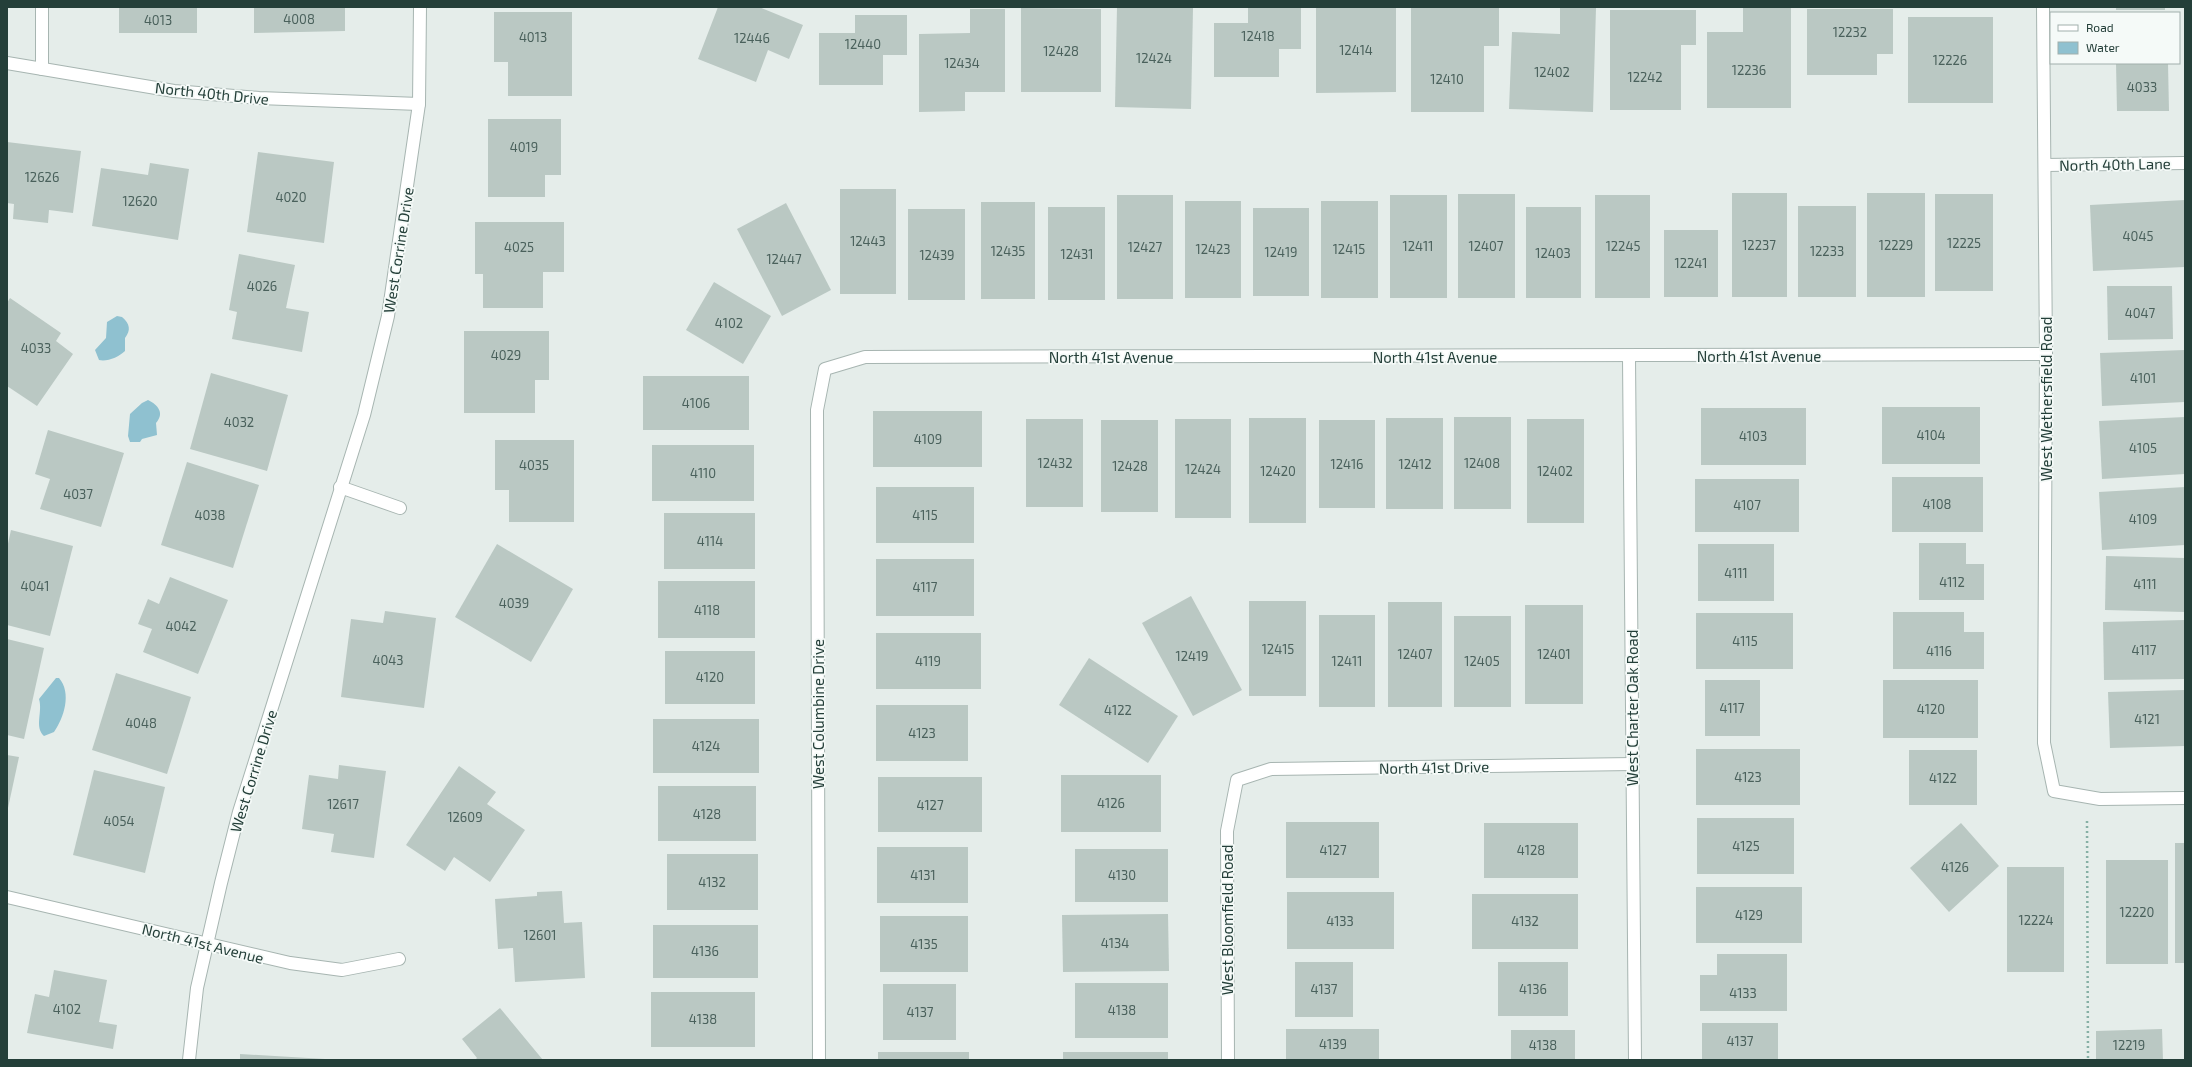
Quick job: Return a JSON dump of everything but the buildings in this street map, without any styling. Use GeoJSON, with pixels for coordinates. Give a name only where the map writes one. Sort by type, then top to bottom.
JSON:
{"type":"FeatureCollection","features":[{"type":"Feature","properties":{"kind":"street"},"geometry":{"type":"LineString","coordinates":[[42,7],[42,69]]}},
{"type":"Feature","properties":{"kind":"street","name":"West Corrine Drive"},"geometry":{"type":"LineString","coordinates":[[189,1060],[197,988],[239,812],[340,487],[364,415],[388,316],[419,104],[420,7]]}},
{"type":"Feature","properties":{"kind":"street","name":"West Wethersfield Road"},"geometry":{"type":"LineString","coordinates":[[2043,7],[2046,354],[2044,743],[2054,791],[2087,796]]}},
{"type":"Feature","properties":{"kind":"street","name":"North 40th Drive"},"geometry":{"type":"LineString","coordinates":[[7,63],[174,91],[259,98],[419,104]]}},
{"type":"Feature","properties":{"kind":"street","name":"North 40th Lane"},"geometry":{"type":"LineString","coordinates":[[2045,165],[2185,163]]}},
{"type":"Feature","properties":{"kind":"street","name":"North 41st Avenue"},"geometry":{"type":"LineString","coordinates":[[825,369],[865,357],[1630,357],[2046,354]]}},
{"type":"Feature","properties":{"kind":"street","name":"West Charter Oak Road"},"geometry":{"type":"LineString","coordinates":[[1630,357],[1635,1060]]}},
{"type":"Feature","properties":{"kind":"street","name":"West Columbine Drive"},"geometry":{"type":"LineString","coordinates":[[819,1060],[817,410],[825,369]]}},
{"type":"Feature","properties":{"kind":"street"},"geometry":{"type":"LineString","coordinates":[[340,487],[400,508]]}},
{"type":"Feature","properties":{"kind":"street","name":"North 41st Drive"},"geometry":{"type":"LineString","coordinates":[[1237,780],[1271,769],[1633,764]]}},
{"type":"Feature","properties":{"kind":"street","name":"West Bloomfield Road"},"geometry":{"type":"LineString","coordinates":[[1228,1060],[1227,831],[1237,780]]}},
{"type":"Feature","properties":{"kind":"street"},"geometry":{"type":"LineString","coordinates":[[2087,796],[2100,798],[2185,798]]}},
{"type":"Feature","properties":{"kind":"street","name":"North 41st Avenue"},"geometry":{"type":"LineString","coordinates":[[7,897],[207,943],[236,952],[290,963],[342,970],[399,959]]}},
{"type":"Feature","properties":{"kind":"path"},"geometry":{"type":"LineString","coordinates":[[2087,796],[2088,1060]]}},
{"type":"Feature","properties":{"kind":"water"},"geometry":{"type":"Polygon","coordinates":[[[117,316],[122,317],[127,322],[129,327],[125,338],[125,351],[113,358],[99,360],[95,350],[106,338],[107,322],[117,316]]]}},
{"type":"Feature","properties":{"kind":"water"},"geometry":{"type":"Polygon","coordinates":[[[148,400],[155,404],[160,413],[159,419],[156,423],[157,435],[142,439],[140,442],[130,442],[128,436],[130,414],[142,403],[148,400]]]}},
{"type":"Feature","properties":{"kind":"water"},"geometry":{"type":"Polygon","coordinates":[[[56,678],[59,678],[63,684],[66,698],[65,705],[61,720],[54,732],[44,736],[41,732],[39,724],[39,699],[56,678]]]}}]}
